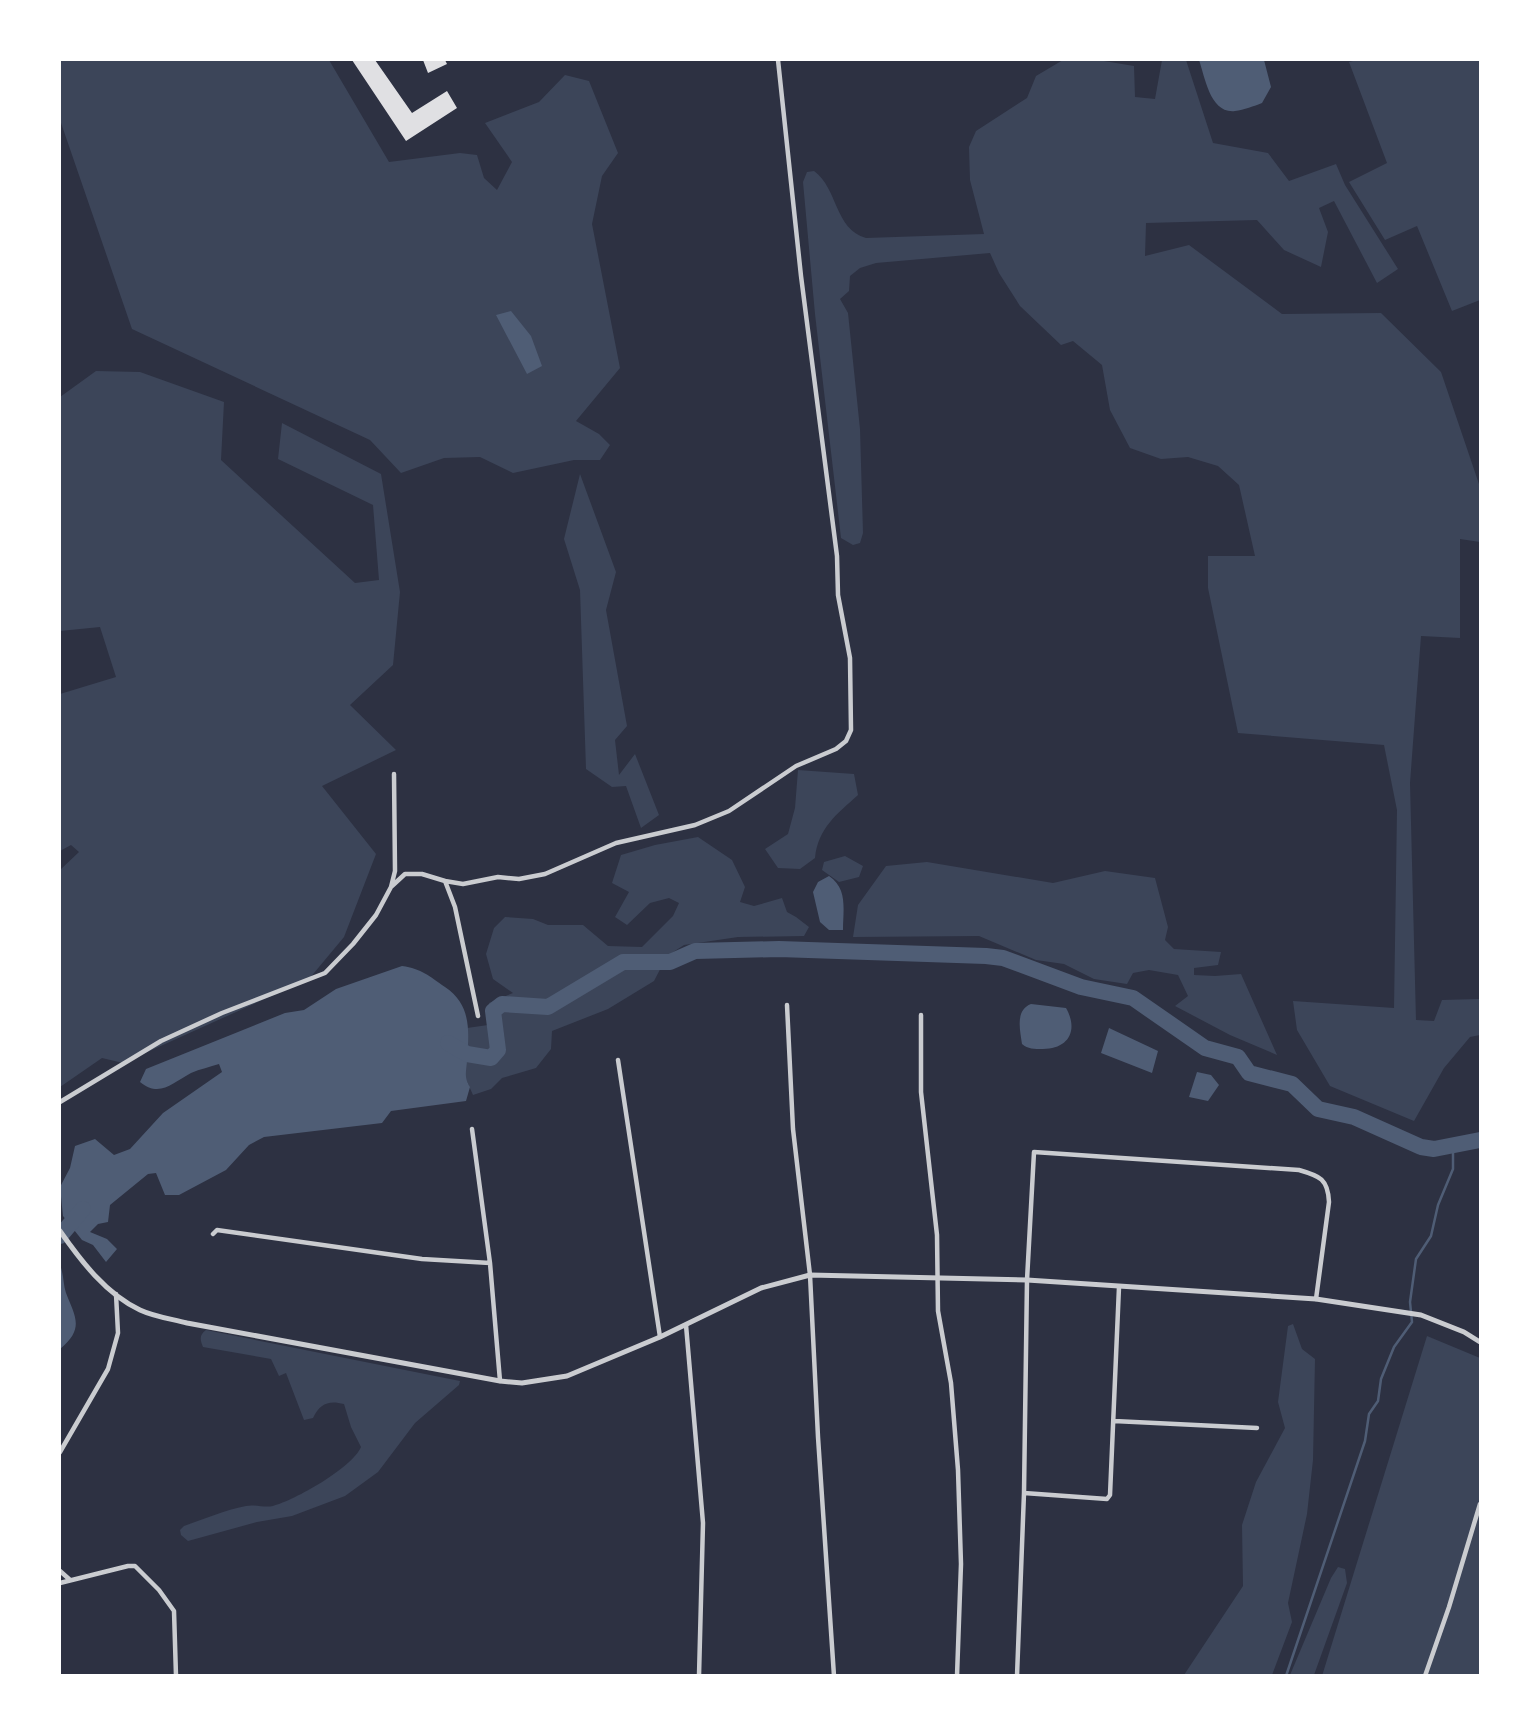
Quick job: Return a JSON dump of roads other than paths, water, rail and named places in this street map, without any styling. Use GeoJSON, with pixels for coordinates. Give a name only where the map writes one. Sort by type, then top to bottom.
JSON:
{"type":"FeatureCollection","features":[{"type":"Feature","properties":{"kind":"street"},"geometry":{"type":"LineString","coordinates":[[391,887],[405,874],[422,874],[463,884],[498,877],[519,879],[545,874],[616,843],[695,825],[729,811],[796,766],[836,749],[846,741],[851,730],[850,658],[838,595],[836,556],[801,276],[778,60]]}},
{"type":"Feature","properties":{"kind":"street"},"geometry":{"type":"LineString","coordinates":[[60,1102],[161,1041],[222,1013],[325,973],[376,915],[391,887],[395,872],[394,774]]}},
{"type":"Feature","properties":{"kind":"street"},"geometry":{"type":"LineString","coordinates":[[445,881],[455,908],[478,1016]]}},
{"type":"Feature","properties":{"kind":"street"},"geometry":{"type":"LineString","coordinates":[[787,1005],[793,1129],[810,1275],[834,1675]]}},
{"type":"Feature","properties":{"kind":"street"},"geometry":{"type":"LineString","coordinates":[[921,1014],[921,1092],[937,1235],[938,1311],[951,1382],[958,1470],[961,1564],[957,1675]]}},
{"type":"Feature","properties":{"kind":"street"},"geometry":{"type":"LineString","coordinates":[[618,1060],[660,1337]]}},
{"type":"Feature","properties":{"kind":"street"},"geometry":{"type":"LineString","coordinates":[[472,1129],[490,1263],[500,1381]]}},
{"type":"Feature","properties":{"kind":"street"},"geometry":{"type":"LineString","coordinates":[[1017,1675],[1024,1493],[1027,1280],[1034,1152],[1299,1170],[1315,1175],[1324,1182],[1329,1202],[1317,1299]]}},
{"type":"Feature","properties":{"kind":"street"},"geometry":{"type":"LineString","coordinates":[[213,1234],[217,1230],[322,1247],[422,1259],[490,1263]]}},
{"type":"Feature","properties":{"kind":"street"},"geometry":{"type":"LineString","coordinates":[[60,1231],[78,1257],[116,1294],[139,1310],[163,1318],[522,1383],[567,1376],[660,1337],[761,1288],[810,1275],[1027,1280],[1317,1299],[1421,1315],[1464,1332],[1480,1342]]}},
{"type":"Feature","properties":{"kind":"street"},"geometry":{"type":"LineString","coordinates":[[1024,1493],[1107,1499],[1110,1495],[1119,1287]]}},
{"type":"Feature","properties":{"kind":"street"},"geometry":{"type":"LineString","coordinates":[[60,1452],[108,1368],[118,1333],[116,1294]]}},
{"type":"Feature","properties":{"kind":"street"},"geometry":{"type":"LineString","coordinates":[[686,1325],[703,1523],[699,1675]]}},
{"type":"Feature","properties":{"kind":"street"},"geometry":{"type":"LineString","coordinates":[[1114,1421],[1257,1428]]}},
{"type":"Feature","properties":{"kind":"street"},"geometry":{"type":"LineString","coordinates":[[1425,1675],[1480,1504]]}},
{"type":"Feature","properties":{"kind":"street"},"geometry":{"type":"LineString","coordinates":[[60,1583],[135,1566],[159,1590],[174,1611],[176,1675]]}},
{"type":"Feature","properties":{"kind":"street"},"geometry":{"type":"LineString","coordinates":[[60,1571],[70,1579]]}},
{"type":"Feature","properties":{"kind":"waterway"},"geometry":{"type":"LineString","coordinates":[[448,1043],[467,1054],[491,1058],[498,1050],[493,1011],[502,1004],[548,1007],[623,962],[670,962],[695,951],[779,949],[986,956],[1003,958],[1081,987],[1133,998],[1205,1048],[1238,1057],[1249,1073],[1292,1084],[1318,1109],[1354,1117],[1421,1147],[1434,1149],[1480,1140]]}},
{"type":"Feature","properties":{"kind":"waterway"},"geometry":{"type":"LineString","coordinates":[[1286,1676],[1365,1441],[1369,1414],[1378,1401],[1381,1379],[1394,1347],[1412,1322],[1410,1302],[1416,1259],[1431,1236],[1438,1205],[1453,1169],[1453,1144]]}},
{"type":"Feature","properties":{"kind":"waterway"},"geometry":{"type":"LineString","coordinates":[[60,1236],[83,1209]]}}]}
